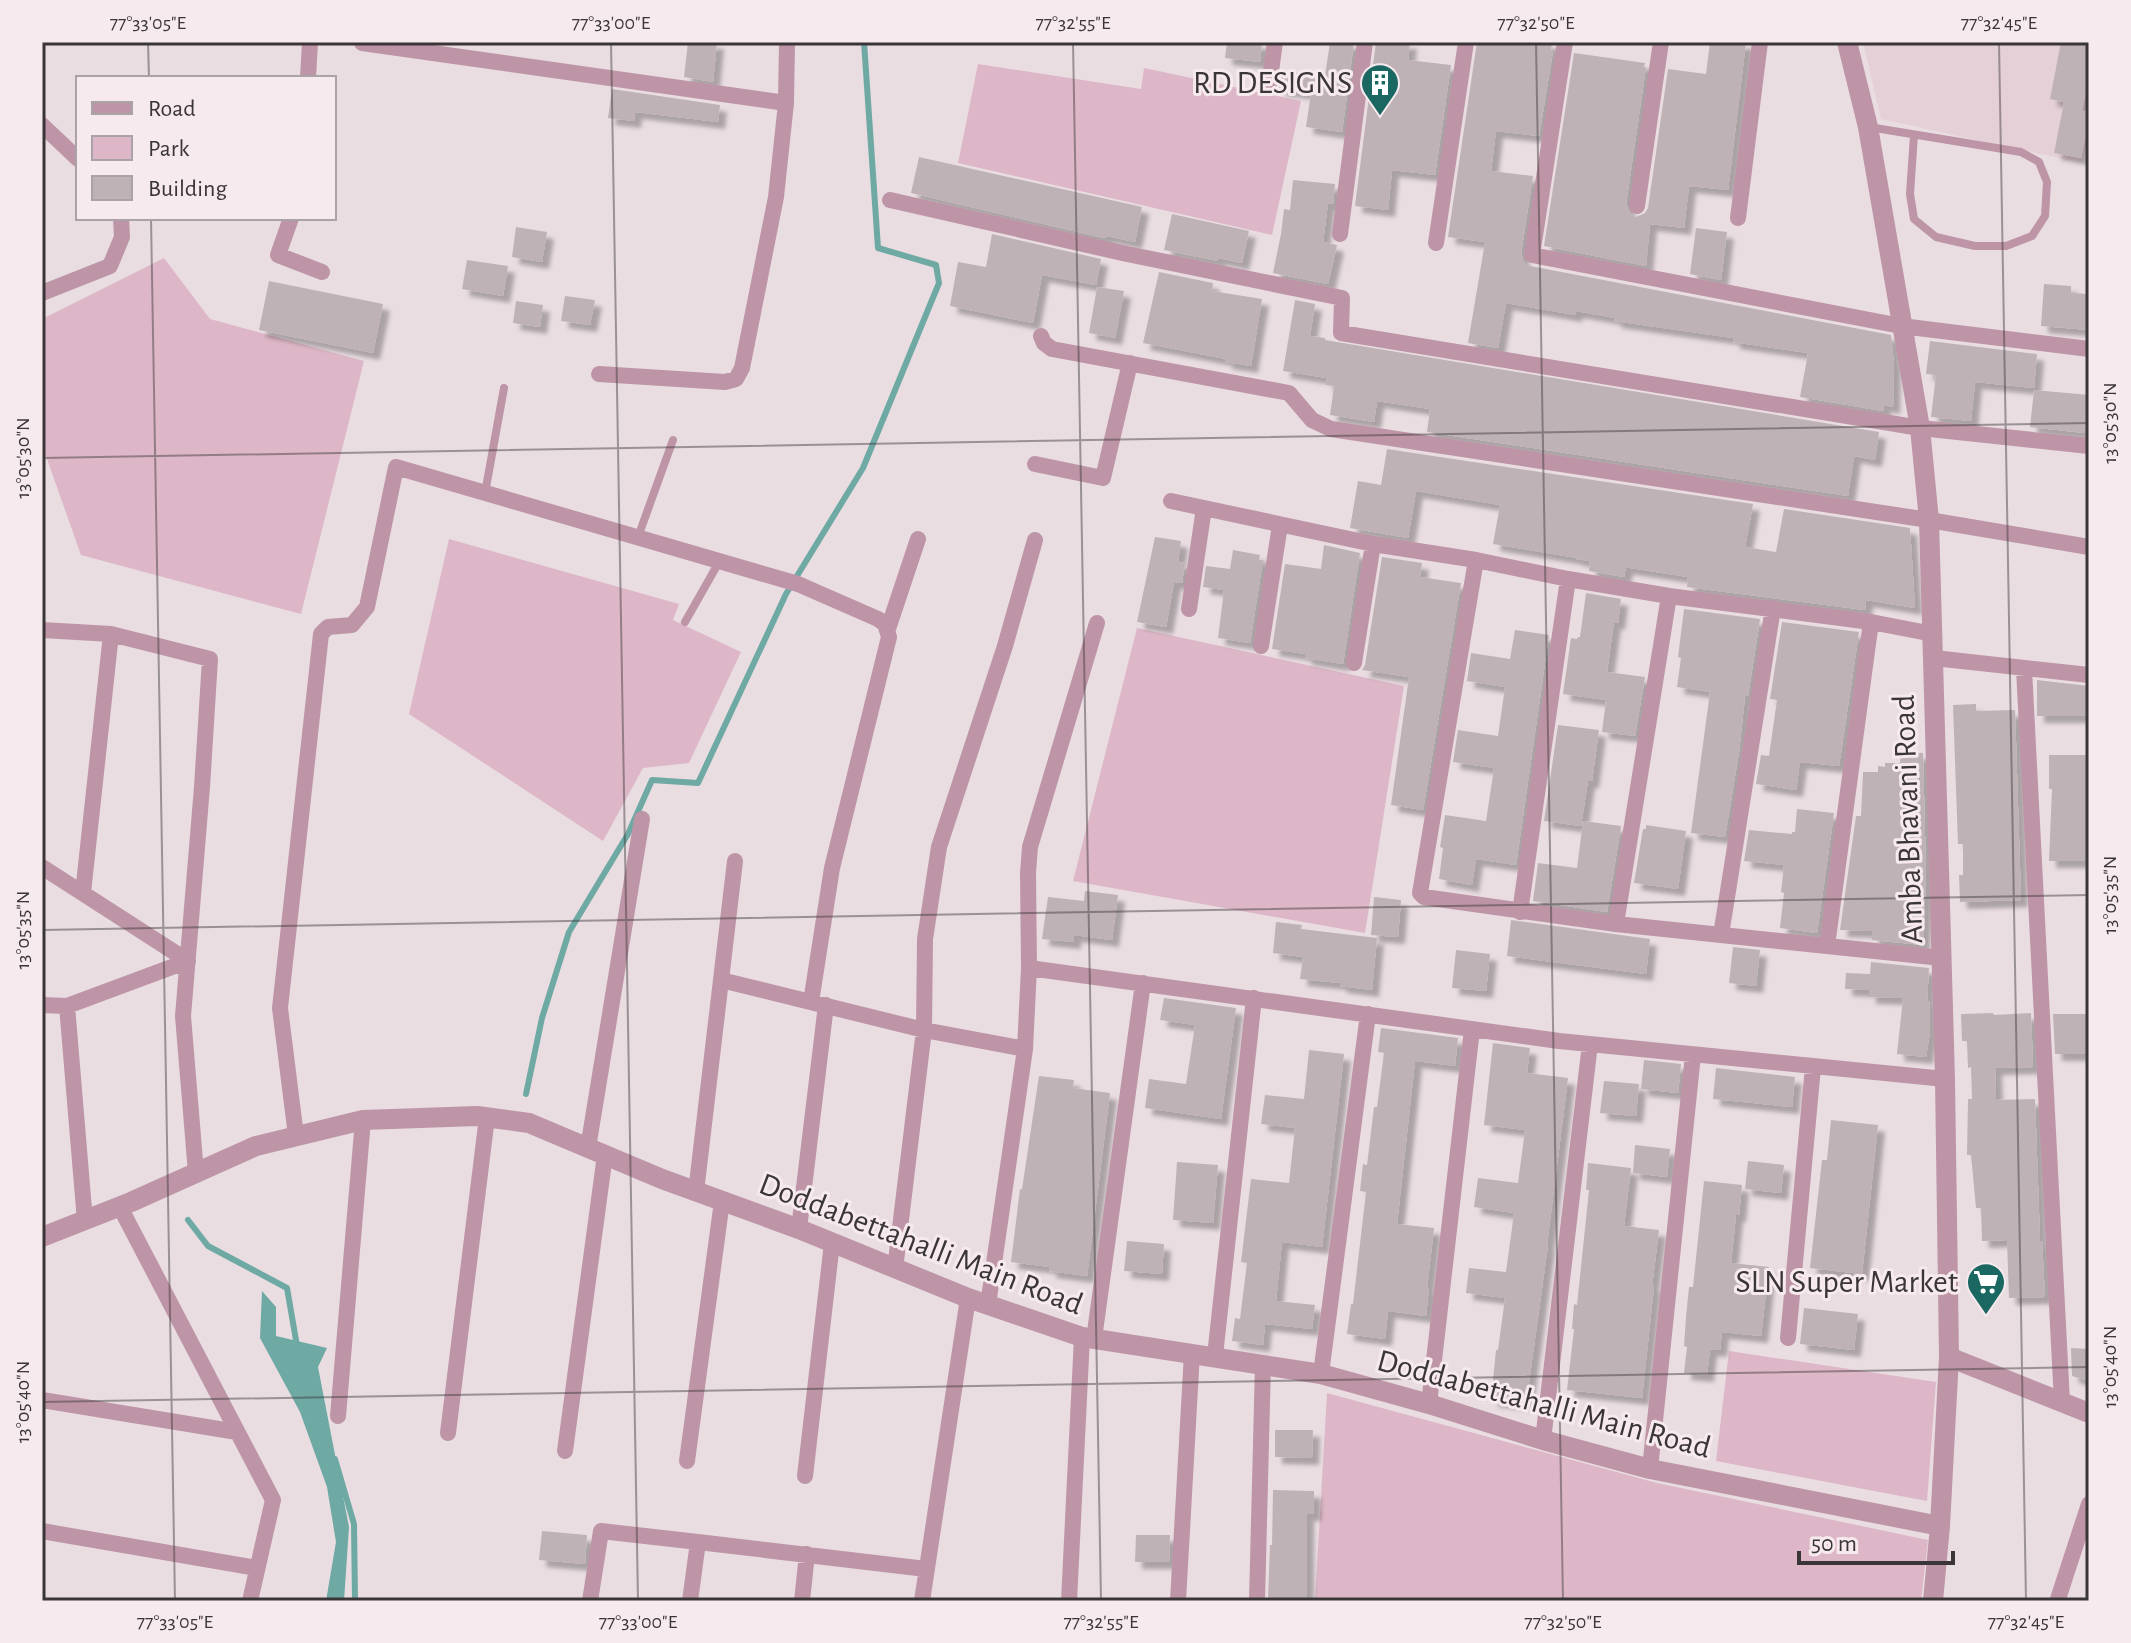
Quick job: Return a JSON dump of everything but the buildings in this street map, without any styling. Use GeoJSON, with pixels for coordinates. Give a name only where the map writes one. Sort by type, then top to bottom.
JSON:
{"type":"FeatureCollection","features":[{"type":"Feature","properties":{"kind":"street"},"geometry":{"type":"LineString","coordinates":[[308,76],[310,42]]}},
{"type":"Feature","properties":{"kind":"street"},"geometry":{"type":"LineString","coordinates":[[360,42],[786,103]]}},
{"type":"Feature","properties":{"kind":"street"},"geometry":{"type":"LineString","coordinates":[[599,374],[725,382],[736,379],[742,368],[776,197],[786,103],[787,42]]}},
{"type":"Feature","properties":{"kind":"street"},"geometry":{"type":"LineString","coordinates":[[1269,86],[1275,42]]}},
{"type":"Feature","properties":{"kind":"street"},"geometry":{"type":"LineString","coordinates":[[1340,234],[1365,42]]}},
{"type":"Feature","properties":{"kind":"street"},"geometry":{"type":"LineString","coordinates":[[1436,243],[1466,42]]}},
{"type":"Feature","properties":{"kind":"street"},"geometry":{"type":"LineString","coordinates":[[1565,42],[1532,255],[1901,326],[2089,349]]}},
{"type":"Feature","properties":{"kind":"street"},"geometry":{"type":"LineString","coordinates":[[1637,206],[1661,42]]}},
{"type":"Feature","properties":{"kind":"street"},"geometry":{"type":"LineString","coordinates":[[1738,218],[1760,42]]}},
{"type":"Feature","properties":{"kind":"street","name":"Amba Bhavani Road"},"geometry":{"type":"LineString","coordinates":[[1847,42],[1868,127],[1920,428],[1929,520],[1945,1079],[1949,1357],[1933,1601]]}},
{"type":"Feature","properties":{"kind":"street"},"geometry":{"type":"LineString","coordinates":[[42,125],[76,157]]}},
{"type":"Feature","properties":{"kind":"street"},"geometry":{"type":"LineString","coordinates":[[890,200],[1127,254],[1342,298],[1341,333],[1920,428],[2089,446]]}},
{"type":"Feature","properties":{"kind":"street"},"geometry":{"type":"LineString","coordinates":[[42,293],[110,266],[122,237],[121,220]]}},
{"type":"Feature","properties":{"kind":"street"},"geometry":{"type":"LineString","coordinates":[[290,220],[278,255],[322,272]]}},
{"type":"Feature","properties":{"kind":"street"},"geometry":{"type":"LineString","coordinates":[[1041,336],[1052,349],[1289,393],[1312,420],[1331,429],[2089,547]]}},
{"type":"Feature","properties":{"kind":"street"},"geometry":{"type":"LineString","coordinates":[[1035,464],[1103,478],[1130,363]]}},
{"type":"Feature","properties":{"kind":"street"},"geometry":{"type":"LineString","coordinates":[[296,1136],[280,1008],[321,634],[328,627],[352,625],[367,607],[396,467],[792,582],[878,619],[888,629],[889,637],[832,868],[799,1229]]}},
{"type":"Feature","properties":{"kind":"street"},"geometry":{"type":"LineString","coordinates":[[1171,501],[1373,544],[1476,560],[1568,579],[1669,596],[1871,622],[1933,634]]}},
{"type":"Feature","properties":{"kind":"street"},"geometry":{"type":"LineString","coordinates":[[1189,609],[1204,508]]}},
{"type":"Feature","properties":{"kind":"street"},"geometry":{"type":"LineString","coordinates":[[1261,646],[1280,525]]}},
{"type":"Feature","properties":{"kind":"street"},"geometry":{"type":"LineString","coordinates":[[888,629],[918,539]]}},
{"type":"Feature","properties":{"kind":"street"},"geometry":{"type":"LineString","coordinates":[[895,1269],[924,1030],[925,939],[939,847],[1005,646],[1035,540]]}},
{"type":"Feature","properties":{"kind":"street"},"geometry":{"type":"LineString","coordinates":[[1354,663],[1373,544]]}},
{"type":"Feature","properties":{"kind":"street"},"geometry":{"type":"LineString","coordinates":[[1476,560],[1420,893],[1424,897],[1616,924],[1942,958]]}},
{"type":"Feature","properties":{"kind":"street"},"geometry":{"type":"LineString","coordinates":[[1520,912],[1568,579]]}},
{"type":"Feature","properties":{"kind":"street"},"geometry":{"type":"LineString","coordinates":[[1616,924],[1669,596]]}},
{"type":"Feature","properties":{"kind":"street"},"geometry":{"type":"LineString","coordinates":[[1721,935],[1773,608]]}},
{"type":"Feature","properties":{"kind":"street"},"geometry":{"type":"LineString","coordinates":[[1827,946],[1871,622]]}},
{"type":"Feature","properties":{"kind":"street"},"geometry":{"type":"LineString","coordinates":[[988,1305],[1025,1049],[1030,847],[1097,623]]}},
{"type":"Feature","properties":{"kind":"street"},"geometry":{"type":"LineString","coordinates":[[42,630],[111,634],[210,659],[183,1016],[196,1173]]}},
{"type":"Feature","properties":{"kind":"street"},"geometry":{"type":"LineString","coordinates":[[83,893],[111,634]]}},
{"type":"Feature","properties":{"kind":"street"},"geometry":{"type":"LineString","coordinates":[[1934,658],[2089,675]]}},
{"type":"Feature","properties":{"kind":"street"},"geometry":{"type":"LineString","coordinates":[[2024,669],[2062,1402]]}},
{"type":"Feature","properties":{"kind":"street"},"geometry":{"type":"LineString","coordinates":[[565,1451],[597,1151],[642,819]]}},
{"type":"Feature","properties":{"kind":"street"},"geometry":{"type":"LineString","coordinates":[[696,1192],[735,861]]}},
{"type":"Feature","properties":{"kind":"street"},"geometry":{"type":"LineString","coordinates":[[42,867],[188,961]]}},
{"type":"Feature","properties":{"kind":"street"},"geometry":{"type":"LineString","coordinates":[[42,1005],[67,1006],[188,961]]}},
{"type":"Feature","properties":{"kind":"street"},"geometry":{"type":"LineString","coordinates":[[1029,968],[1590,1044],[1945,1079]]}},
{"type":"Feature","properties":{"kind":"street"},"geometry":{"type":"LineString","coordinates":[[721,980],[924,1030],[1025,1049]]}},
{"type":"Feature","properties":{"kind":"street"},"geometry":{"type":"LineString","coordinates":[[1069,1601],[1088,1338],[1143,983]]}},
{"type":"Feature","properties":{"kind":"street"},"geometry":{"type":"LineString","coordinates":[[1215,1356],[1254,998]]}},
{"type":"Feature","properties":{"kind":"street"},"geometry":{"type":"LineString","coordinates":[[67,1006],[85,1221]]}},
{"type":"Feature","properties":{"kind":"street"},"geometry":{"type":"LineString","coordinates":[[1321,1374],[1368,1014]]}},
{"type":"Feature","properties":{"kind":"street"},"geometry":{"type":"LineString","coordinates":[[1429,1404],[1472,1029]]}},
{"type":"Feature","properties":{"kind":"street"},"geometry":{"type":"LineString","coordinates":[[1543,1440],[1590,1044]]}},
{"type":"Feature","properties":{"kind":"street"},"geometry":{"type":"LineString","coordinates":[[1650,1469],[1693,1055]]}},
{"type":"Feature","properties":{"kind":"street"},"geometry":{"type":"LineString","coordinates":[[1788,1338],[1813,1067]]}},
{"type":"Feature","properties":{"kind":"street"},"geometry":{"type":"LineString","coordinates":[[448,1433],[487,1117]]}},
{"type":"Feature","properties":{"kind":"street","name":"Doddabettahalli Main Road"},"geometry":{"type":"LineString","coordinates":[[42,1237],[120,1207],[256,1146],[363,1120],[487,1117],[529,1123],[968,1298],[1088,1338],[1321,1374],[1650,1469],[1940,1526]]}},
{"type":"Feature","properties":{"kind":"street"},"geometry":{"type":"LineString","coordinates":[[338,1416],[363,1120]]}},
{"type":"Feature","properties":{"kind":"street"},"geometry":{"type":"LineString","coordinates":[[687,1461],[722,1201]]}},
{"type":"Feature","properties":{"kind":"street"},"geometry":{"type":"LineString","coordinates":[[120,1207],[273,1500],[250,1601]]}},
{"type":"Feature","properties":{"kind":"street"},"geometry":{"type":"LineString","coordinates":[[805,1476],[832,1243]]}},
{"type":"Feature","properties":{"kind":"street"},"geometry":{"type":"LineString","coordinates":[[922,1601],[968,1298]]}},
{"type":"Feature","properties":{"kind":"street"},"geometry":{"type":"LineString","coordinates":[[1178,1601],[1192,1353]]}},
{"type":"Feature","properties":{"kind":"street"},"geometry":{"type":"LineString","coordinates":[[1949,1357],[2089,1413]]}},
{"type":"Feature","properties":{"kind":"street"},"geometry":{"type":"LineString","coordinates":[[1257,1601],[1263,1364]]}},
{"type":"Feature","properties":{"kind":"street"},"geometry":{"type":"LineString","coordinates":[[42,1400],[237,1432]]}},
{"type":"Feature","properties":{"kind":"street"},"geometry":{"type":"LineString","coordinates":[[2058,1599],[2089,1504]]}},
{"type":"Feature","properties":{"kind":"street"},"geometry":{"type":"LineString","coordinates":[[42,1531],[257,1568]]}},
{"type":"Feature","properties":{"kind":"street"},"geometry":{"type":"LineString","coordinates":[[590,1601],[601,1531],[926,1569]]}},
{"type":"Feature","properties":{"kind":"street"},"geometry":{"type":"LineString","coordinates":[[690,1601],[698,1542]]}},
{"type":"Feature","properties":{"kind":"street"},"geometry":{"type":"LineString","coordinates":[[802,1601],[807,1554]]}},
{"type":"Feature","properties":{"kind":"lane"},"geometry":{"type":"LineString","coordinates":[[1868,127],[2021,152],[2039,162],[2047,182],[2045,216],[2032,236],[2006,246],[1975,246],[1936,237],[1914,219],[1910,194],[1914,135]]}},
{"type":"Feature","properties":{"kind":"lane"},"geometry":{"type":"LineString","coordinates":[[485,493],[504,388]]}},
{"type":"Feature","properties":{"kind":"lane"},"geometry":{"type":"LineString","coordinates":[[637,538],[673,440]]}},
{"type":"Feature","properties":{"kind":"lane"},"geometry":{"type":"LineString","coordinates":[[685,622],[719,561]]}},
{"type":"Feature","properties":{"kind":"shaded area"},"geometry":{"type":"Polygon","coordinates":[[[1863,42],[2089,42],[2089,129],[2082,163],[1881,119],[1863,42]]]}},
{"type":"Feature","properties":{"kind":"shaded area"},"geometry":{"type":"Polygon","coordinates":[[[262,1291],[276,1307],[276,1336],[327,1348],[318,1367],[349,1527],[344,1601],[326,1601],[336,1542],[327,1487],[300,1412],[260,1338],[262,1291]]]}},
{"type":"Feature","properties":{"kind":"green space"},"geometry":{"type":"Polygon","coordinates":[[[978,64],[1141,89],[1144,68],[1301,101],[1272,235],[958,163],[978,64]]]}},
{"type":"Feature","properties":{"kind":"green space"},"geometry":{"type":"Polygon","coordinates":[[[164,258],[210,319],[364,361],[301,614],[81,555],[42,445],[42,319],[164,258]]]}},
{"type":"Feature","properties":{"kind":"green space"},"geometry":{"type":"Polygon","coordinates":[[[449,539],[679,604],[673,620],[741,652],[689,763],[643,768],[603,841],[409,714],[449,539]]]}},
{"type":"Feature","properties":{"kind":"green space"},"geometry":{"type":"Polygon","coordinates":[[[1137,628],[1404,686],[1365,933],[1073,881],[1137,628]]]}},
{"type":"Feature","properties":{"kind":"green space"},"geometry":{"type":"Polygon","coordinates":[[[1729,1351],[1936,1382],[1927,1501],[1716,1461],[1729,1351]]]}},
{"type":"Feature","properties":{"kind":"green space"},"geometry":{"type":"Polygon","coordinates":[[[1327,1393],[1657,1483],[1928,1540],[1921,1601],[1315,1601],[1327,1393]]]}},
{"type":"Feature","properties":{"kind":"waterway"},"geometry":{"type":"LineString","coordinates":[[526,1094],[542,1018],[569,932],[628,834],[652,780],[698,783],[786,594],[863,468],[939,283],[936,265],[878,248],[864,42]]}},
{"type":"Feature","properties":{"kind":"waterway"},"geometry":{"type":"LineString","coordinates":[[188,1220],[208,1246],[287,1288],[297,1346]]}},
{"type":"Feature","properties":{"kind":"waterway"},"geometry":{"type":"LineString","coordinates":[[335,1459],[354,1524],[355,1601]]}},
{"type":"Feature","properties":{"kind":"place","name":"RD DESIGNS"},"geometry":{"type":"Point","coordinates":[1380,117]}},
{"type":"Feature","properties":{"kind":"place","name":"SLN Super Market"},"geometry":{"type":"Point","coordinates":[1986,1316]}}]}
